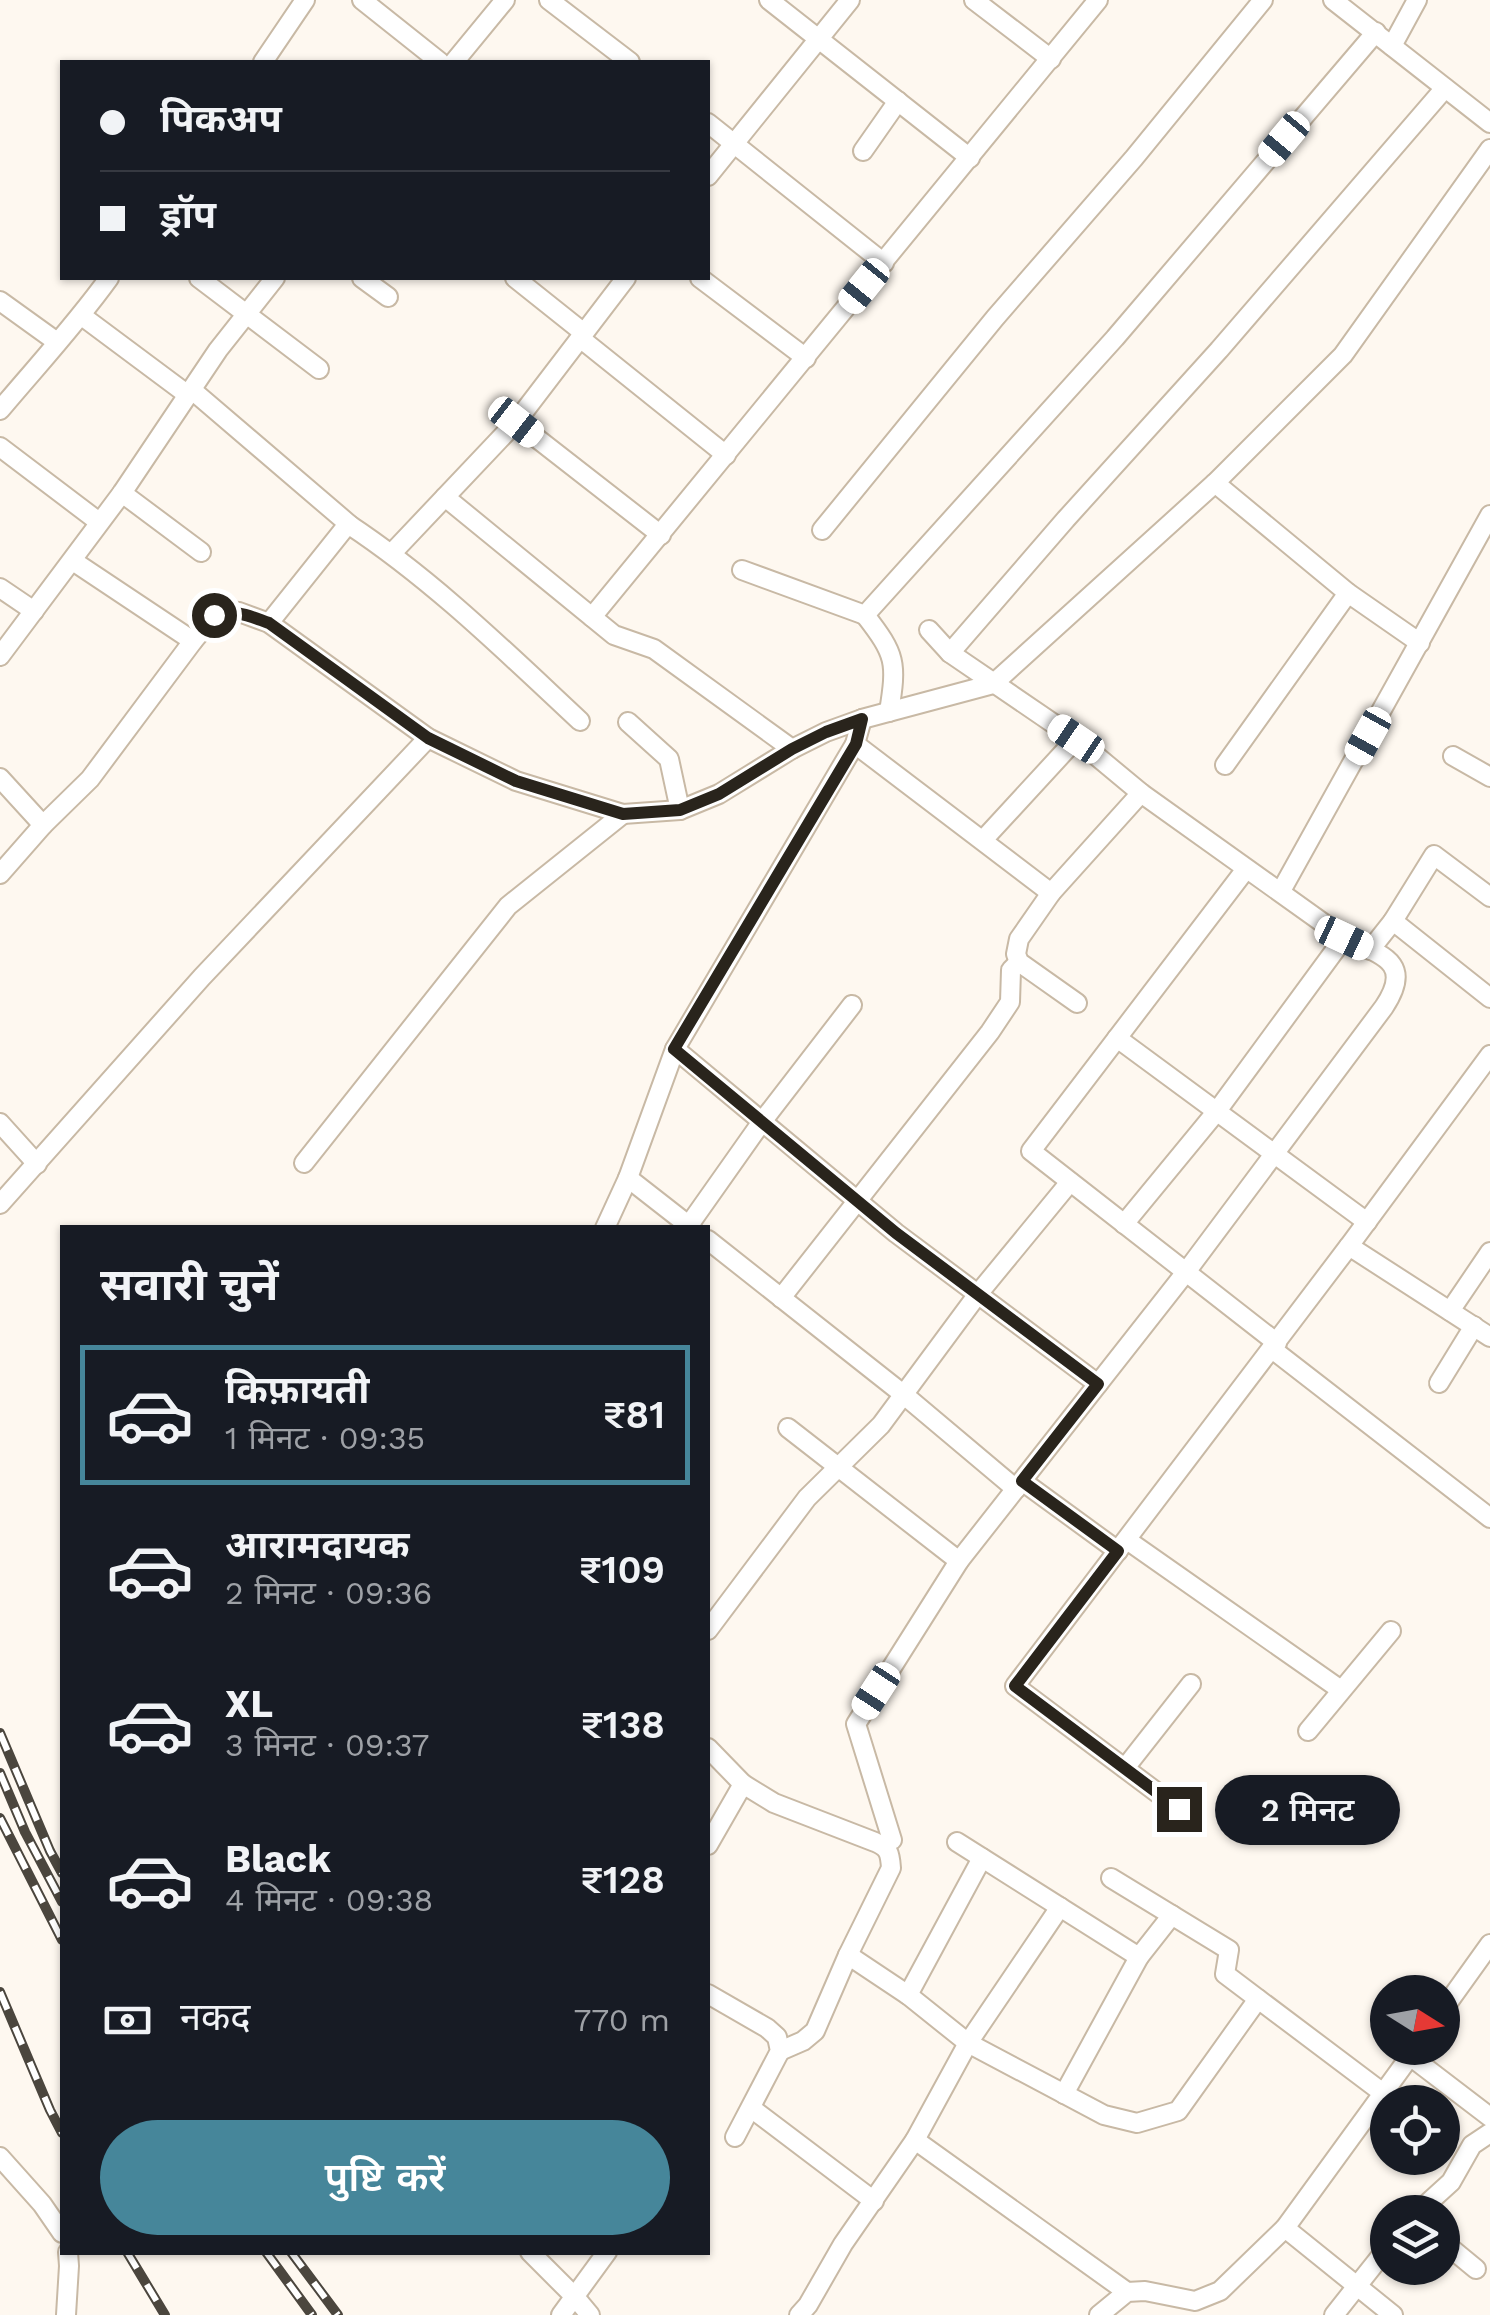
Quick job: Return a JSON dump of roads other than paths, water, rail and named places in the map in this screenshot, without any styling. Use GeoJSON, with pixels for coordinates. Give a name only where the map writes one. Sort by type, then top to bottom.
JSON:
{"type":"FeatureCollection","features":[{"type":"Feature","properties":{"kind":"street"},"geometry":{"type":"LineString","coordinates":[[264,60],[305,0]]}},
{"type":"Feature","properties":{"kind":"street"},"geometry":{"type":"LineString","coordinates":[[362,0],[437,60]]}},
{"type":"Feature","properties":{"kind":"street"},"geometry":{"type":"LineString","coordinates":[[456,60],[505,0]]}},
{"type":"Feature","properties":{"kind":"street"},"geometry":{"type":"LineString","coordinates":[[549,0],[627,60]]}},
{"type":"Feature","properties":{"kind":"street"},"geometry":{"type":"LineString","coordinates":[[768,0],[970,158]]}},
{"type":"Feature","properties":{"kind":"street"},"geometry":{"type":"LineString","coordinates":[[710,173],[850,0]]}},
{"type":"Feature","properties":{"kind":"street"},"geometry":{"type":"LineString","coordinates":[[974,0],[1051,58]]}},
{"type":"Feature","properties":{"kind":"street"},"geometry":{"type":"LineString","coordinates":[[592,618],[1098,0]]}},
{"type":"Feature","properties":{"kind":"street"},"geometry":{"type":"LineString","coordinates":[[822,530],[1262,0]]}},
{"type":"Feature","properties":{"kind":"street"},"geometry":{"type":"LineString","coordinates":[[1333,0],[1490,123]]}},
{"type":"Feature","properties":{"kind":"street"},"geometry":{"type":"LineString","coordinates":[[1392,46],[1417,0]]}},
{"type":"Feature","properties":{"kind":"street"},"geometry":{"type":"LineString","coordinates":[[866,615],[1115,338],[1376,32]]}},
{"type":"Feature","properties":{"kind":"street"},"geometry":{"type":"LineString","coordinates":[[950,653],[1219,350],[1444,88]]}},
{"type":"Feature","properties":{"kind":"street"},"geometry":{"type":"LineString","coordinates":[[863,151],[898,101]]}},
{"type":"Feature","properties":{"kind":"street"},"geometry":{"type":"LineString","coordinates":[[710,124],[884,263]]}},
{"type":"Feature","properties":{"kind":"street"},"geometry":{"type":"LineString","coordinates":[[0,874],[90,779],[192,640],[214,615],[228,611],[269,623],[428,738],[516,781],[623,814],[680,810],[719,794],[826,732],[993,684],[1216,483],[1343,354],[1490,149]]}},
{"type":"Feature","properties":{"kind":"street"},"geometry":{"type":"LineString","coordinates":[[0,410],[82,316],[108,280]]}},
{"type":"Feature","properties":{"kind":"street"},"geometry":{"type":"LineString","coordinates":[[202,280],[320,369]]}},
{"type":"Feature","properties":{"kind":"street"},"geometry":{"type":"LineString","coordinates":[[0,656],[274,280]]}},
{"type":"Feature","properties":{"kind":"street"},"geometry":{"type":"LineString","coordinates":[[365,280],[388,297]]}},
{"type":"Feature","properties":{"kind":"street"},"geometry":{"type":"LineString","coordinates":[[517,280],[726,456]]}},
{"type":"Feature","properties":{"kind":"street"},"geometry":{"type":"LineString","coordinates":[[392,553],[516,422],[624,280]]}},
{"type":"Feature","properties":{"kind":"street"},"geometry":{"type":"LineString","coordinates":[[703,280],[806,358]]}},
{"type":"Feature","properties":{"kind":"street"},"geometry":{"type":"LineString","coordinates":[[0,301],[56,342]]}},
{"type":"Feature","properties":{"kind":"street"},"geometry":{"type":"LineString","coordinates":[[82,316],[190,392],[351,526],[392,553],[580,721]]}},
{"type":"Feature","properties":{"kind":"street"},"geometry":{"type":"LineString","coordinates":[[516,422],[661,535]]}},
{"type":"Feature","properties":{"kind":"street"},"geometry":{"type":"LineString","coordinates":[[0,447],[99,522]]}},
{"type":"Feature","properties":{"kind":"street"},"geometry":{"type":"LineString","coordinates":[[1216,483],[1348,593],[1420,642]]}},
{"type":"Feature","properties":{"kind":"street"},"geometry":{"type":"LineString","coordinates":[[122,493],[201,552]]}},
{"type":"Feature","properties":{"kind":"street"},"geometry":{"type":"LineString","coordinates":[[446,496],[614,635],[654,649],[792,749]]}},
{"type":"Feature","properties":{"kind":"street"},"geometry":{"type":"LineString","coordinates":[[1281,892],[1490,515]]}},
{"type":"Feature","properties":{"kind":"street"},"geometry":{"type":"LineString","coordinates":[[269,623],[348,524],[351,526]]}},
{"type":"Feature","properties":{"kind":"street"},"geometry":{"type":"LineString","coordinates":[[72,561],[192,640]]}},
{"type":"Feature","properties":{"kind":"street"},"geometry":{"type":"LineString","coordinates":[[742,570],[866,615],[888,645],[893,662],[889,712]]}},
{"type":"Feature","properties":{"kind":"street"},"geometry":{"type":"LineString","coordinates":[[0,588],[34,610]]}},
{"type":"Feature","properties":{"kind":"street"},"geometry":{"type":"LineString","coordinates":[[1225,765],[1348,593]]}},
{"type":"Feature","properties":{"kind":"street"},"geometry":{"type":"LineString","coordinates":[[892,1840],[856,1724],[959,1561],[1186,1272],[1395,990],[1398,978],[1394,966],[1344,938],[1141,794],[1076,739],[950,653],[929,630]]}},
{"type":"Feature","properties":{"kind":"street"},"geometry":{"type":"LineString","coordinates":[[606,1225],[628,1178],[674,1049],[856,744],[862,719]]}},
{"type":"Feature","properties":{"kind":"street"},"geometry":{"type":"LineString","coordinates":[[628,722],[669,759],[680,810]]}},
{"type":"Feature","properties":{"kind":"street"},"geometry":{"type":"LineString","coordinates":[[0,1204],[202,977],[428,738]]}},
{"type":"Feature","properties":{"kind":"street"},"geometry":{"type":"LineString","coordinates":[[983,840],[1076,739]]}},
{"type":"Feature","properties":{"kind":"street"},"geometry":{"type":"LineString","coordinates":[[856,744],[1051,893]]}},
{"type":"Feature","properties":{"kind":"street"},"geometry":{"type":"LineString","coordinates":[[1453,756],[1490,777]]}},
{"type":"Feature","properties":{"kind":"street"},"geometry":{"type":"LineString","coordinates":[[0,778],[43,825]]}},
{"type":"Feature","properties":{"kind":"street"},"geometry":{"type":"LineString","coordinates":[[1077,1002],[1020,962],[1016,954],[1019,940],[1051,893],[1141,794]]}},
{"type":"Feature","properties":{"kind":"street"},"geometry":{"type":"LineString","coordinates":[[304,1163],[508,906],[623,814]]}},
{"type":"Feature","properties":{"kind":"street"},"geometry":{"type":"LineString","coordinates":[[1370,950],[1434,855],[1490,896]]}},
{"type":"Feature","properties":{"kind":"street"},"geometry":{"type":"LineString","coordinates":[[1246,869],[1031,1152],[1490,1518]]}},
{"type":"Feature","properties":{"kind":"street"},"geometry":{"type":"LineString","coordinates":[[1392,920],[1490,998]]}},
{"type":"Feature","properties":{"kind":"street"},"geometry":{"type":"LineString","coordinates":[[1124,1224],[1217,1111],[1344,938]]}},
{"type":"Feature","properties":{"kind":"street"},"geometry":{"type":"LineString","coordinates":[[781,1298],[990,1032],[1010,1002],[1011,970],[1020,962]]}},
{"type":"Feature","properties":{"kind":"street"},"geometry":{"type":"LineString","coordinates":[[692,1225],[761,1123],[852,1005]]}},
{"type":"Feature","properties":{"kind":"street"},"geometry":{"type":"LineString","coordinates":[[1117,1038],[1367,1222]]}},
{"type":"Feature","properties":{"kind":"street"},"geometry":{"type":"LineString","coordinates":[[674,1049],[858,1201],[1098,1384]]}},
{"type":"Feature","properties":{"kind":"street"},"geometry":{"type":"LineString","coordinates":[[1179,1809],[1015,1686],[1490,1054]]}},
{"type":"Feature","properties":{"kind":"street"},"geometry":{"type":"LineString","coordinates":[[0,1123],[37,1164]]}},
{"type":"Feature","properties":{"kind":"street"},"geometry":{"type":"LineString","coordinates":[[628,1178],[690,1225]]}},
{"type":"Feature","properties":{"kind":"street"},"geometry":{"type":"LineString","coordinates":[[710,1627],[807,1498],[881,1425],[978,1294],[1070,1182]]}},
{"type":"Feature","properties":{"kind":"street"},"geometry":{"type":"LineString","coordinates":[[710,1246],[1019,1485],[1122,1545],[1341,1690]]}},
{"type":"Feature","properties":{"kind":"street"},"geometry":{"type":"LineString","coordinates":[[1349,1246],[1490,1337]]}},
{"type":"Feature","properties":{"kind":"street"},"geometry":{"type":"LineString","coordinates":[[1450,1311],[1490,1252]]}},
{"type":"Feature","properties":{"kind":"street"},"geometry":{"type":"LineString","coordinates":[[1439,1383],[1474,1326]]}},
{"type":"Feature","properties":{"kind":"street"},"geometry":{"type":"LineString","coordinates":[[788,1428],[959,1561]]}},
{"type":"Feature","properties":{"kind":"street"},"geometry":{"type":"LineString","coordinates":[[1308,1730],[1391,1631]]}},
{"type":"Feature","properties":{"kind":"street"},"geometry":{"type":"LineString","coordinates":[[1124,1768],[1191,1684]]}},
{"type":"Feature","properties":{"kind":"street"},"geometry":{"type":"LineString","coordinates":[[710,1750],[743,1784],[774,1803],[886,1847],[890,1853],[891,1868],[815,2030],[803,2041],[780,2051]]}},
{"type":"Feature","properties":{"kind":"street"},"geometry":{"type":"LineString","coordinates":[[710,1841],[743,1784]]}},
{"type":"Feature","properties":{"kind":"street"},"geometry":{"type":"LineString","coordinates":[[957,1842],[1139,1957]]}},
{"type":"Feature","properties":{"kind":"street"},"geometry":{"type":"LineString","coordinates":[[908,1994],[982,1858]]}},
{"type":"Feature","properties":{"kind":"street"},"geometry":{"type":"LineString","coordinates":[[1111,1878],[1228,1950],[1225,1974],[1372,2085]]}},
{"type":"Feature","properties":{"kind":"street"},"geometry":{"type":"LineString","coordinates":[[799,2315],[914,2140],[968,2043],[1060,1907]]}},
{"type":"Feature","properties":{"kind":"street"},"geometry":{"type":"LineString","coordinates":[[1064,2094],[1139,1957],[1172,1915]]}},
{"type":"Feature","properties":{"kind":"street"},"geometry":{"type":"LineString","coordinates":[[1460,1986],[1490,1944]]}},
{"type":"Feature","properties":{"kind":"street"},"geometry":{"type":"LineString","coordinates":[[848,1955],[908,1994],[968,2043],[1104,2114],[1137,2123],[1178,2111],[1258,1999]]}},
{"type":"Feature","properties":{"kind":"street"},"geometry":{"type":"LineString","coordinates":[[710,1995],[767,2028],[777,2038],[780,2051],[735,2138]]}},
{"type":"Feature","properties":{"kind":"street"},"geometry":{"type":"LineString","coordinates":[[1429,2065],[1490,2116]]}},
{"type":"Feature","properties":{"kind":"street"},"geometry":{"type":"LineString","coordinates":[[752,2108],[874,2201]]}},
{"type":"Feature","properties":{"kind":"street"},"geometry":{"type":"LineString","coordinates":[[1099,2315],[1126,2292],[1145,2291],[1198,2308],[1220,2292],[1284,2228],[1370,2111]]}},
{"type":"Feature","properties":{"kind":"street"},"geometry":{"type":"LineString","coordinates":[[1437,2195],[1451,2182],[1472,2145],[1490,2134]]}},
{"type":"Feature","properties":{"kind":"street"},"geometry":{"type":"LineString","coordinates":[[914,2140],[1126,2292]]}},
{"type":"Feature","properties":{"kind":"street"},"geometry":{"type":"LineString","coordinates":[[0,2157],[60,2230]]}},
{"type":"Feature","properties":{"kind":"street"},"geometry":{"type":"LineString","coordinates":[[1284,2228],[1393,2315]]}},
{"type":"Feature","properties":{"kind":"street"},"geometry":{"type":"LineString","coordinates":[[66,2315],[68,2255]]}},
{"type":"Feature","properties":{"kind":"street"},"geometry":{"type":"LineString","coordinates":[[533,2255],[590,2315]]}},
{"type":"Feature","properties":{"kind":"street"},"geometry":{"type":"LineString","coordinates":[[561,2315],[605,2255]]}},
{"type":"Feature","properties":{"kind":"street"},"geometry":{"type":"LineString","coordinates":[[1460,2255],[1476,2269]]}},
{"type":"Feature","properties":{"kind":"street"},"geometry":{"type":"LineString","coordinates":[[1334,2315],[1370,2269]]}},
{"type":"Feature","properties":{"kind":"railway"},"geometry":{"type":"LineString","coordinates":[[0,1733],[60,1869]]}},
{"type":"Feature","properties":{"kind":"railway"},"geometry":{"type":"LineString","coordinates":[[0,1773],[60,1898]]}},
{"type":"Feature","properties":{"kind":"railway"},"geometry":{"type":"LineString","coordinates":[[0,1818],[60,1936]]}},
{"type":"Feature","properties":{"kind":"railway"},"geometry":{"type":"LineString","coordinates":[[0,1992],[60,2129]]}},
{"type":"Feature","properties":{"kind":"railway"},"geometry":{"type":"LineString","coordinates":[[129,2255],[165,2315]]}},
{"type":"Feature","properties":{"kind":"railway"},"geometry":{"type":"LineString","coordinates":[[268,2255],[312,2315]]}},
{"type":"Feature","properties":{"kind":"railway"},"geometry":{"type":"LineString","coordinates":[[293,2255],[338,2315]]}}]}
